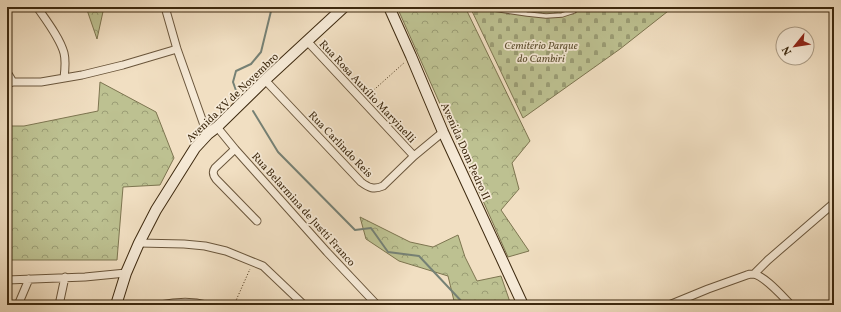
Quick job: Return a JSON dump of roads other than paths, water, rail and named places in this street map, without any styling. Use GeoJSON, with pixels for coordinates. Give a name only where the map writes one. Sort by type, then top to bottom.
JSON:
{"type":"FeatureCollection","features":[{"type":"Feature","properties":{"kind":"street"},"geometry":{"type":"LineString","coordinates":[[37,7],[41,11],[64,53],[64,78]]}},
{"type":"Feature","properties":{"kind":"street"},"geometry":{"type":"LineString","coordinates":[[165,7],[208,134]]}},
{"type":"Feature","properties":{"kind":"street","name":"Avenida XV de Novembro"},"geometry":{"type":"LineString","coordinates":[[116,305],[126,273],[139,243],[156,210],[195,148],[265,80],[344,7]]}},
{"type":"Feature","properties":{"kind":"street","name":"Avenida Dom Pedro II"},"geometry":{"type":"LineString","coordinates":[[389,7],[443,132],[523,305]]}},
{"type":"Feature","properties":{"kind":"street","name":"Rua Rosa Auxílio Maryinelli"},"geometry":{"type":"LineString","coordinates":[[307,41],[414,156]]}},
{"type":"Feature","properties":{"kind":"street"},"geometry":{"type":"LineString","coordinates":[[7,72],[10,83],[41,82],[123,66],[178,49]]}},
{"type":"Feature","properties":{"kind":"street","name":"Rua Carlindo Reis"},"geometry":{"type":"LineString","coordinates":[[265,80],[361,182],[368,187],[377,188],[384,186],[414,156],[443,132]]}},
{"type":"Feature","properties":{"kind":"street","name":"Rua Belarmina de Justti Franco"},"geometry":{"type":"LineString","coordinates":[[217,127],[327,252],[377,305]]}},
{"type":"Feature","properties":{"kind":"street"},"geometry":{"type":"LineString","coordinates":[[235,149],[215,168],[213,174],[216,179],[257,221]]}},
{"type":"Feature","properties":{"kind":"street"},"geometry":{"type":"LineString","coordinates":[[754,274],[834,203]]}},
{"type":"Feature","properties":{"kind":"street"},"geometry":{"type":"LineString","coordinates":[[139,243],[206,246],[226,251],[263,266],[304,305]]}},
{"type":"Feature","properties":{"kind":"street"},"geometry":{"type":"LineString","coordinates":[[7,280],[65,278],[126,273]]}},
{"type":"Feature","properties":{"kind":"street"},"geometry":{"type":"LineString","coordinates":[[669,305],[708,289],[747,275],[754,274],[767,282],[790,305]]}},
{"type":"Feature","properties":{"kind":"street"},"geometry":{"type":"LineString","coordinates":[[59,305],[65,278]]}},
{"type":"Feature","properties":{"kind":"street"},"geometry":{"type":"LineString","coordinates":[[18,305],[29,279]]}},
{"type":"Feature","properties":{"kind":"street"},"geometry":{"type":"LineString","coordinates":[[160,305],[183,303],[207,305]]}},
{"type":"Feature","properties":{"kind":"lane"},"geometry":{"type":"LineString","coordinates":[[480,7],[546,16],[562,15],[574,11],[579,7]]}},
{"type":"Feature","properties":{"kind":"waterway"},"geometry":{"type":"LineString","coordinates":[[238,96],[233,82],[236,71],[251,64],[261,52],[272,7]]}},
{"type":"Feature","properties":{"kind":"waterway"},"geometry":{"type":"LineString","coordinates":[[253,111],[278,152],[355,230],[371,228],[388,252],[419,256],[465,305]]}},
{"type":"Feature","properties":{"kind":"park label","name":"Cemitério Parque do Cambiri"},"geometry":{"type":"Point","coordinates":[541,51]}}]}
